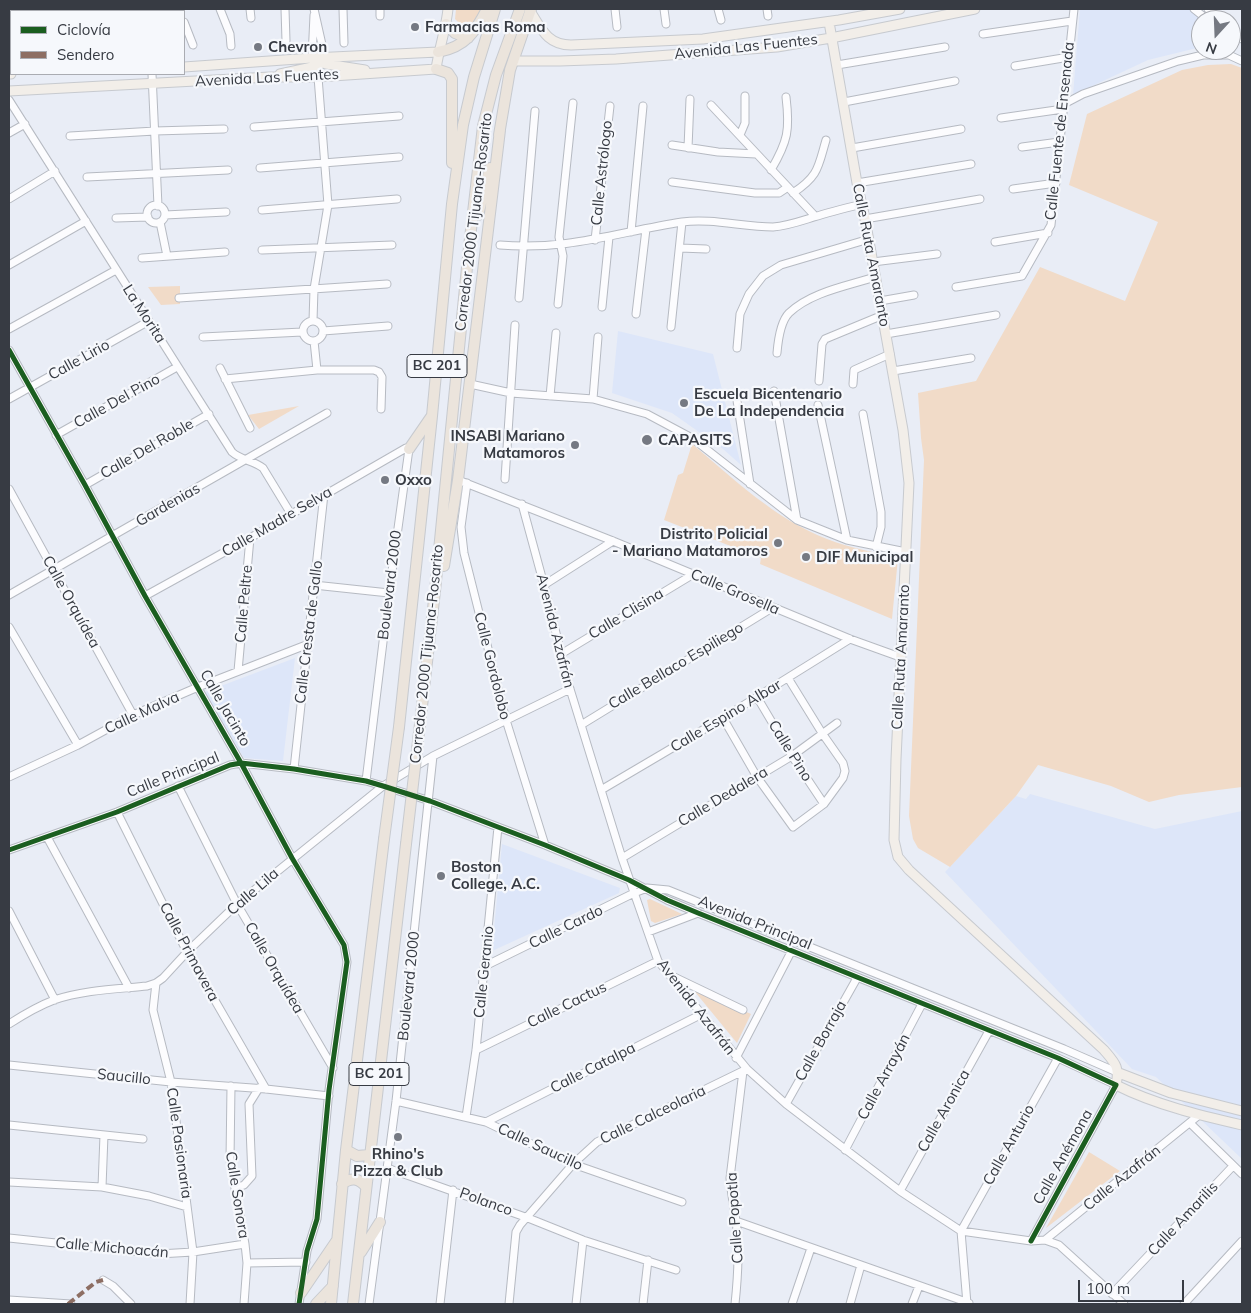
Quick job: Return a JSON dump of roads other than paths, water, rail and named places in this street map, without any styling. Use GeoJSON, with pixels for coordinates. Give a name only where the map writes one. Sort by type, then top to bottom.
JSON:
{"type":"FeatureCollection","features":[{"type":"Feature","properties":{"kind":"highway"},"geometry":{"type":"LineString","coordinates":[[438,52],[455,48],[468,38],[478,26],[487,9]]}},
{"type":"Feature","properties":{"kind":"highway","name":"Corredor 2000 Tijuana-Rosarito"},"geometry":{"type":"LineString","coordinates":[[331,1304],[346,1150],[399,727],[452,214],[463,125],[474,77],[495,9]]}},
{"type":"Feature","properties":{"kind":"highway"},"geometry":{"type":"LineString","coordinates":[[435,591],[443,570],[463,481],[470,384],[506,85],[527,9]]}},
{"type":"Feature","properties":{"kind":"highway","name":"Corredor 2000 Tijuana-Rosarito"},"geometry":{"type":"LineString","coordinates":[[353,1304],[435,591],[469,247],[483,126],[496,75],[527,9]]}},
{"type":"Feature","properties":{"kind":"highway"},"geometry":{"type":"LineString","coordinates":[[446,24],[455,33],[468,38]]}},
{"type":"Feature","properties":{"kind":"highway"},"geometry":{"type":"LineString","coordinates":[[436,69],[448,73],[453,85],[452,214]]}},
{"type":"Feature","properties":{"kind":"highway"},"geometry":{"type":"LineString","coordinates":[[469,247],[500,130]]}},
{"type":"Feature","properties":{"kind":"highway"},"geometry":{"type":"LineString","coordinates":[[409,448],[432,416]]}},
{"type":"Feature","properties":{"kind":"highway"},"geometry":{"type":"LineString","coordinates":[[346,1150],[357,1156],[370,1155]]}},
{"type":"Feature","properties":{"kind":"highway"},"geometry":{"type":"LineString","coordinates":[[342,1184],[348,1180],[355,1179],[362,1182],[366,1187]]}},
{"type":"Feature","properties":{"kind":"highway"},"geometry":{"type":"LineString","coordinates":[[359,1255],[380,1222]]}},
{"type":"Feature","properties":{"kind":"highway"},"geometry":{"type":"LineString","coordinates":[[301,1293],[338,1239]]}},
{"type":"Feature","properties":{"kind":"highway"},"geometry":{"type":"LineString","coordinates":[[316,1304],[333,1286]]}},
{"type":"Feature","properties":{"kind":"main road"},"geometry":{"type":"LineString","coordinates":[[436,69],[448,9]]}},
{"type":"Feature","properties":{"kind":"main road","name":"Avenida Las Fuentes"},"geometry":{"type":"LineString","coordinates":[[527,9],[548,37],[562,45],[703,39],[829,22],[900,9]]}},
{"type":"Feature","properties":{"kind":"main road","name":"Avenida Las Fuentes"},"geometry":{"type":"LineString","coordinates":[[514,61],[560,61],[777,47],[975,9]]}},
{"type":"Feature","properties":{"kind":"main road","name":"Calle Ruta Amaranto"},"geometry":{"type":"LineString","coordinates":[[829,22],[893,371],[903,430],[909,483],[900,657],[894,840],[898,857],[909,870],[1104,1050],[1114,1062],[1119,1073]]}},
{"type":"Feature","properties":{"kind":"main road","name":"Avenida Las Fuentes"},"geometry":{"type":"LineString","coordinates":[[185,67],[312,58],[323,61],[438,52]]}},
{"type":"Feature","properties":{"kind":"main road"},"geometry":{"type":"LineString","coordinates":[[270,77],[323,61],[378,72]]}},
{"type":"Feature","properties":{"kind":"main road","name":"Avenida Las Fuentes"},"geometry":{"type":"LineString","coordinates":[[9,91],[270,77],[318,77],[436,69]]}},
{"type":"Feature","properties":{"kind":"main road"},"geometry":{"type":"LineString","coordinates":[[1116,1085],[1119,1073]]}},
{"type":"Feature","properties":{"kind":"main road","name":"Avenida Principal"},"geometry":{"type":"LineString","coordinates":[[1119,1073],[1171,1093],[1242,1112]]}},
{"type":"Feature","properties":{"kind":"main road","name":"Avenida Principal"},"geometry":{"type":"LineString","coordinates":[[1116,1085],[1141,1097],[1242,1126]]}},
{"type":"Feature","properties":{"kind":"street"},"geometry":{"type":"LineString","coordinates":[[220,9],[230,34],[231,46]]}},
{"type":"Feature","properties":{"kind":"street"},"geometry":{"type":"LineString","coordinates":[[250,9],[251,18]]}},
{"type":"Feature","properties":{"kind":"street"},"geometry":{"type":"LineString","coordinates":[[285,9],[286,40]]}},
{"type":"Feature","properties":{"kind":"street"},"geometry":{"type":"LineString","coordinates":[[343,9],[344,43]]}},
{"type":"Feature","properties":{"kind":"street"},"geometry":{"type":"LineString","coordinates":[[614,9],[617,27]]}},
{"type":"Feature","properties":{"kind":"street"},"geometry":{"type":"LineString","coordinates":[[664,9],[666,24]]}},
{"type":"Feature","properties":{"kind":"street"},"geometry":{"type":"LineString","coordinates":[[718,9],[721,20]]}},
{"type":"Feature","properties":{"kind":"street","name":"Calle Fuente de Ensenada"},"geometry":{"type":"LineString","coordinates":[[956,287],[1022,276],[1048,233],[1051,225],[1056,182],[1074,9]]}},
{"type":"Feature","properties":{"kind":"street"},"geometry":{"type":"LineString","coordinates":[[312,58],[314,11]]}},
{"type":"Feature","properties":{"kind":"street"},"geometry":{"type":"LineString","coordinates":[[314,11],[323,61]]}},
{"type":"Feature","properties":{"kind":"street"},"geometry":{"type":"LineString","coordinates":[[983,34],[1072,21]]}},
{"type":"Feature","properties":{"kind":"street"},"geometry":{"type":"LineString","coordinates":[[185,25],[193,45]]}},
{"type":"Feature","properties":{"kind":"street"},"geometry":{"type":"LineString","coordinates":[[837,65],[945,47]]}},
{"type":"Feature","properties":{"kind":"street"},"geometry":{"type":"LineString","coordinates":[[1001,118],[1064,106],[1083,94],[1186,59],[1203,55],[1229,55],[1242,60]]}},
{"type":"Feature","properties":{"kind":"street"},"geometry":{"type":"LineString","coordinates":[[1015,66],[1069,57]]}},
{"type":"Feature","properties":{"kind":"street"},"geometry":{"type":"LineString","coordinates":[[152,75],[158,206]]}},
{"type":"Feature","properties":{"kind":"street"},"geometry":{"type":"LineString","coordinates":[[313,321],[314,289],[328,205],[318,77]]}},
{"type":"Feature","properties":{"kind":"street"},"geometry":{"type":"LineString","coordinates":[[844,102],[955,81]]}},
{"type":"Feature","properties":{"kind":"street"},"geometry":{"type":"LineString","coordinates":[[740,135],[745,123],[745,96]]}},
{"type":"Feature","properties":{"kind":"street"},"geometry":{"type":"LineString","coordinates":[[771,170],[780,155],[788,130],[786,97]]}},
{"type":"Feature","properties":{"kind":"street"},"geometry":{"type":"LineString","coordinates":[[688,148],[690,99]]}},
{"type":"Feature","properties":{"kind":"street","name":"La Morita"},"geometry":{"type":"LineString","coordinates":[[9,100],[232,452],[236,456],[256,463],[263,468],[291,514]]}},
{"type":"Feature","properties":{"kind":"street"},"geometry":{"type":"LineString","coordinates":[[558,304],[563,256],[558,237],[572,103]]}},
{"type":"Feature","properties":{"kind":"street"},"geometry":{"type":"LineString","coordinates":[[711,105],[815,216]]}},
{"type":"Feature","properties":{"kind":"street","name":"Calle Astrólogo"},"geometry":{"type":"LineString","coordinates":[[595,240],[610,106]]}},
{"type":"Feature","properties":{"kind":"street"},"geometry":{"type":"LineString","coordinates":[[632,232],[643,106]]}},
{"type":"Feature","properties":{"kind":"street"},"geometry":{"type":"LineString","coordinates":[[519,298],[535,111]]}},
{"type":"Feature","properties":{"kind":"street"},"geometry":{"type":"LineString","coordinates":[[254,127],[399,116]]}},
{"type":"Feature","properties":{"kind":"street"},"geometry":{"type":"LineString","coordinates":[[9,133],[24,124]]}},
{"type":"Feature","properties":{"kind":"street"},"geometry":{"type":"LineString","coordinates":[[70,136],[224,129]]}},
{"type":"Feature","properties":{"kind":"street"},"geometry":{"type":"LineString","coordinates":[[852,148],[961,129]]}},
{"type":"Feature","properties":{"kind":"street"},"geometry":{"type":"LineString","coordinates":[[672,182],[755,193],[779,193],[791,190],[808,184],[814,176],[826,140]]}},
{"type":"Feature","properties":{"kind":"street"},"geometry":{"type":"LineString","coordinates":[[1022,147],[1060,142]]}},
{"type":"Feature","properties":{"kind":"street"},"geometry":{"type":"LineString","coordinates":[[672,145],[718,152],[756,154]]}},
{"type":"Feature","properties":{"kind":"street"},"geometry":{"type":"LineString","coordinates":[[260,168],[399,157]]}},
{"type":"Feature","properties":{"kind":"street"},"geometry":{"type":"LineString","coordinates":[[857,183],[971,164]]}},
{"type":"Feature","properties":{"kind":"street"},"geometry":{"type":"LineString","coordinates":[[87,176],[228,170]]}},
{"type":"Feature","properties":{"kind":"street"},"geometry":{"type":"LineString","coordinates":[[9,199],[55,172]]}},
{"type":"Feature","properties":{"kind":"street"},"geometry":{"type":"LineString","coordinates":[[1014,188],[1056,182]]}},
{"type":"Feature","properties":{"kind":"street"},"geometry":{"type":"LineString","coordinates":[[262,210],[397,199]]}},
{"type":"Feature","properties":{"kind":"street"},"geometry":{"type":"LineString","coordinates":[[865,219],[980,199]]}},
{"type":"Feature","properties":{"kind":"street"},"geometry":{"type":"LineString","coordinates":[[500,245],[560,245],[595,240],[682,222],[698,221],[775,227],[793,224],[815,216],[862,204]]}},
{"type":"Feature","properties":{"kind":"street"},"geometry":{"type":"LineString","coordinates":[[148,217],[150,208],[158,206],[163,209],[165,215]]}},
{"type":"Feature","properties":{"kind":"street"},"geometry":{"type":"LineString","coordinates":[[165,215],[226,212]]}},
{"type":"Feature","properties":{"kind":"street"},"geometry":{"type":"LineString","coordinates":[[116,218],[148,217],[154,223],[160,222],[165,215]]}},
{"type":"Feature","properties":{"kind":"street"},"geometry":{"type":"LineString","coordinates":[[9,265],[86,221]]}},
{"type":"Feature","properties":{"kind":"street"},"geometry":{"type":"LineString","coordinates":[[160,222],[167,256]]}},
{"type":"Feature","properties":{"kind":"street"},"geometry":{"type":"LineString","coordinates":[[671,327],[682,222]]}},
{"type":"Feature","properties":{"kind":"street"},"geometry":{"type":"LineString","coordinates":[[636,314],[646,229]]}},
{"type":"Feature","properties":{"kind":"street"},"geometry":{"type":"LineString","coordinates":[[995,242],[1048,233]]}},
{"type":"Feature","properties":{"kind":"street"},"geometry":{"type":"LineString","coordinates":[[602,307],[609,237]]}},
{"type":"Feature","properties":{"kind":"street"},"geometry":{"type":"LineString","coordinates":[[737,348],[740,314],[749,294],[763,276],[781,265],[869,239]]}},
{"type":"Feature","properties":{"kind":"street"},"geometry":{"type":"LineString","coordinates":[[262,250],[392,245]]}},
{"type":"Feature","properties":{"kind":"street"},"geometry":{"type":"LineString","coordinates":[[680,248],[706,250]]}},
{"type":"Feature","properties":{"kind":"street"},"geometry":{"type":"LineString","coordinates":[[142,258],[225,252]]}},
{"type":"Feature","properties":{"kind":"street"},"geometry":{"type":"LineString","coordinates":[[873,262],[937,254]]}},
{"type":"Feature","properties":{"kind":"street"},"geometry":{"type":"LineString","coordinates":[[9,329],[116,270]]}},
{"type":"Feature","properties":{"kind":"street"},"geometry":{"type":"LineString","coordinates":[[777,353],[778,336],[788,314],[813,297],[875,277]]}},
{"type":"Feature","properties":{"kind":"street"},"geometry":{"type":"LineString","coordinates":[[179,298],[387,284]]}},
{"type":"Feature","properties":{"kind":"street"},"geometry":{"type":"LineString","coordinates":[[880,301],[914,295]]}},
{"type":"Feature","properties":{"kind":"street"},"geometry":{"type":"LineString","coordinates":[[819,381],[822,344],[825,339],[883,315]]}},
{"type":"Feature","properties":{"kind":"street"},"geometry":{"type":"LineString","coordinates":[[886,334],[996,315]]}},
{"type":"Feature","properties":{"kind":"street","name":"Calle Lirio"},"geometry":{"type":"LineString","coordinates":[[9,399],[149,321]]}},
{"type":"Feature","properties":{"kind":"street"},"geometry":{"type":"LineString","coordinates":[[313,321],[321,325],[323,331],[319,339],[314,341],[308,340],[302,332],[306,323],[313,321]]}},
{"type":"Feature","properties":{"kind":"street"},"geometry":{"type":"LineString","coordinates":[[323,331],[388,326]]}},
{"type":"Feature","properties":{"kind":"street"},"geometry":{"type":"LineString","coordinates":[[505,479],[515,326]]}},
{"type":"Feature","properties":{"kind":"street"},"geometry":{"type":"LineString","coordinates":[[203,337],[302,332]]}},
{"type":"Feature","properties":{"kind":"street"},"geometry":{"type":"LineString","coordinates":[[550,396],[556,333]]}},
{"type":"Feature","properties":{"kind":"street"},"geometry":{"type":"LineString","coordinates":[[593,399],[598,337]]}},
{"type":"Feature","properties":{"kind":"street"},"geometry":{"type":"LineString","coordinates":[[314,341],[317,370]]}},
{"type":"Feature","properties":{"kind":"street","name":"Calle Jacinto"},"geometry":{"type":"LineString","coordinates":[[9,350],[145,596],[347,953],[329,1096],[317,1219],[306,1262],[299,1304]]}},
{"type":"Feature","properties":{"kind":"street"},"geometry":{"type":"LineString","coordinates":[[853,384],[854,370],[890,354]]}},
{"type":"Feature","properties":{"kind":"street"},"geometry":{"type":"LineString","coordinates":[[893,371],[971,358]]}},
{"type":"Feature","properties":{"kind":"street","name":"Calle Del Pino"},"geometry":{"type":"LineString","coordinates":[[56,435],[177,367]]}},
{"type":"Feature","properties":{"kind":"street"},"geometry":{"type":"LineString","coordinates":[[220,368],[250,428]]}},
{"type":"Feature","properties":{"kind":"street"},"geometry":{"type":"LineString","coordinates":[[225,379],[317,370],[374,370],[379,372],[382,377],[381,409]]}},
{"type":"Feature","properties":{"kind":"street"},"geometry":{"type":"LineString","coordinates":[[470,384],[511,393],[593,399],[647,414],[692,438],[797,520],[847,540],[906,552]]}},
{"type":"Feature","properties":{"kind":"street"},"geometry":{"type":"LineString","coordinates":[[774,391],[797,520]]}},
{"type":"Feature","properties":{"kind":"street"},"geometry":{"type":"LineString","coordinates":[[736,394],[750,484]]}},
{"type":"Feature","properties":{"kind":"street"},"geometry":{"type":"LineString","coordinates":[[818,405],[847,540]]}},
{"type":"Feature","properties":{"kind":"street","name":"Gardenias"},"geometry":{"type":"LineString","coordinates":[[9,595],[327,413]]}},
{"type":"Feature","properties":{"kind":"street","name":"Calle Del Roble"},"geometry":{"type":"LineString","coordinates":[[85,485],[209,414]]}},
{"type":"Feature","properties":{"kind":"street"},"geometry":{"type":"LineString","coordinates":[[862,414],[881,512],[881,527],[876,547]]}},
{"type":"Feature","properties":{"kind":"street","name":"Calle Madre Selva"},"geometry":{"type":"LineString","coordinates":[[145,596],[409,448]]}},
{"type":"Feature","properties":{"kind":"street","name":"Boulevard 2000"},"geometry":{"type":"LineString","coordinates":[[366,781],[409,448]]}},
{"type":"Feature","properties":{"kind":"street","name":"Calle Grosella"},"geometry":{"type":"LineString","coordinates":[[463,481],[613,541],[772,608],[900,657]]}},
{"type":"Feature","properties":{"kind":"street","name":"Calle Gordolobo"},"geometry":{"type":"LineString","coordinates":[[463,481],[462,539],[506,720],[545,845]]}},
{"type":"Feature","properties":{"kind":"street","name":"Calle Orquídea"},"geometry":{"type":"LineString","coordinates":[[9,489],[133,715]]}},
{"type":"Feature","properties":{"kind":"street","name":"Calle Cresta de Gallo"},"geometry":{"type":"LineString","coordinates":[[294,769],[306,645],[324,494]]}},
{"type":"Feature","properties":{"kind":"street","name":"Avenida Azafrán"},"geometry":{"type":"LineString","coordinates":[[522,504],[570,689],[629,880],[658,961],[745,1070],[786,1104],[900,1191],[961,1231],[1031,1241],[1045,1240]]}},
{"type":"Feature","properties":{"kind":"street","name":"Calle Peltre"},"geometry":{"type":"LineString","coordinates":[[238,671],[250,538]]}},
{"type":"Feature","properties":{"kind":"street"},"geometry":{"type":"LineString","coordinates":[[544,585],[613,541]]}},
{"type":"Feature","properties":{"kind":"street","name":"Calle Clisina"},"geometry":{"type":"LineString","coordinates":[[560,654],[692,575]]}},
{"type":"Feature","properties":{"kind":"street"},"geometry":{"type":"LineString","coordinates":[[314,584],[389,593]]}},
{"type":"Feature","properties":{"kind":"street","name":"Calle Bellaco Espiliego"},"geometry":{"type":"LineString","coordinates":[[581,725],[772,608]]}},
{"type":"Feature","properties":{"kind":"street"},"geometry":{"type":"LineString","coordinates":[[9,628],[78,745]]}},
{"type":"Feature","properties":{"kind":"street","name":"Calle Espino Albar"},"geometry":{"type":"LineString","coordinates":[[601,790],[723,718],[850,639]]}},
{"type":"Feature","properties":{"kind":"street","name":"Calle Malva"},"geometry":{"type":"LineString","coordinates":[[9,775],[78,745],[133,715],[198,687],[306,645]]}},
{"type":"Feature","properties":{"kind":"street"},"geometry":{"type":"LineString","coordinates":[[723,718],[757,777],[793,827],[824,804],[843,778],[845,771],[843,763],[788,678]]}},
{"type":"Feature","properties":{"kind":"street","name":"Calle Lila"},"geometry":{"type":"LineString","coordinates":[[156,983],[237,904],[383,786],[433,756],[570,689]]}},
{"type":"Feature","properties":{"kind":"street","name":"Calle Pino"},"geometry":{"type":"LineString","coordinates":[[757,697],[792,756],[824,804]]}},
{"type":"Feature","properties":{"kind":"street","name":"Calle Dedalera"},"geometry":{"type":"LineString","coordinates":[[622,858],[792,756],[837,723]]}},
{"type":"Feature","properties":{"kind":"street","name":"Boulevard 2000"},"geometry":{"type":"LineString","coordinates":[[369,1304],[396,1101],[430,801],[433,756]]}},
{"type":"Feature","properties":{"kind":"street","name":"Calle Principal"},"geometry":{"type":"LineString","coordinates":[[9,850],[117,812],[230,765],[241,763],[294,769],[366,781],[383,786]]}},
{"type":"Feature","properties":{"kind":"street","name":"Calle Orquídea"},"geometry":{"type":"LineString","coordinates":[[178,786],[237,904],[333,1069]]}},
{"type":"Feature","properties":{"kind":"street","name":"Avenida Principal"},"geometry":{"type":"LineString","coordinates":[[383,786],[430,801],[545,845],[647,888],[667,900],[791,952],[1058,1058],[1116,1085]]}},
{"type":"Feature","properties":{"kind":"street","name":"Calle Primavera"},"geometry":{"type":"LineString","coordinates":[[117,812],[187,952],[262,1088]]}},
{"type":"Feature","properties":{"kind":"street","name":"Calle Geranio"},"geometry":{"type":"LineString","coordinates":[[466,1118],[476,1050],[498,827]]}},
{"type":"Feature","properties":{"kind":"street"},"geometry":{"type":"LineString","coordinates":[[47,837],[129,988]]}},
{"type":"Feature","properties":{"kind":"street","name":"Avenida Principal"},"geometry":{"type":"LineString","coordinates":[[647,888],[668,890],[1064,1049],[1119,1073]]}},
{"type":"Feature","properties":{"kind":"street","name":"Calle Cardo"},"geometry":{"type":"LineString","coordinates":[[485,966],[647,888]]}},
{"type":"Feature","properties":{"kind":"street"},"geometry":{"type":"LineString","coordinates":[[9,911],[55,1000]]}},
{"type":"Feature","properties":{"kind":"street"},"geometry":{"type":"LineString","coordinates":[[648,932],[698,913]]}},
{"type":"Feature","properties":{"kind":"street"},"geometry":{"type":"LineString","coordinates":[[736,1058],[791,952]]}},
{"type":"Feature","properties":{"kind":"street","name":"Calle Cactus"},"geometry":{"type":"LineString","coordinates":[[476,1050],[658,961]]}},
{"type":"Feature","properties":{"kind":"street"},"geometry":{"type":"LineString","coordinates":[[668,974],[743,1010]]}},
{"type":"Feature","properties":{"kind":"street","name":"Calle Borraja"},"geometry":{"type":"LineString","coordinates":[[786,1104],[857,978]]}},
{"type":"Feature","properties":{"kind":"street"},"geometry":{"type":"LineString","coordinates":[[9,1024],[28,1012],[55,1000],[156,983]]}},
{"type":"Feature","properties":{"kind":"street","name":"Calle Pasionaria"},"geometry":{"type":"LineString","coordinates":[[156,983],[153,1010],[171,1082],[193,1252],[190,1304]]}},
{"type":"Feature","properties":{"kind":"street","name":"Calle Arrayán"},"geometry":{"type":"LineString","coordinates":[[845,1150],[922,1004]]}},
{"type":"Feature","properties":{"kind":"street","name":"Calle Catalpa"},"geometry":{"type":"LineString","coordinates":[[486,1122],[700,1015]]}},
{"type":"Feature","properties":{"kind":"street","name":"Calle Aronica"},"geometry":{"type":"LineString","coordinates":[[900,1191],[989,1032]]}},
{"type":"Feature","properties":{"kind":"street","name":"Calle Anturio"},"geometry":{"type":"LineString","coordinates":[[961,1231],[1058,1058]]}},
{"type":"Feature","properties":{"kind":"street","name":"Saucillo"},"geometry":{"type":"LineString","coordinates":[[9,1065],[171,1082],[262,1088],[329,1096]]}},
{"type":"Feature","properties":{"kind":"street","name":"Calle Calceolaria"},"geometry":{"type":"LineString","coordinates":[[508,1304],[516,1232],[573,1164],[597,1142],[745,1070]]}},
{"type":"Feature","properties":{"kind":"street","name":"Calle Popotla"},"geometry":{"type":"LineString","coordinates":[[735,1304],[739,1272],[736,1221],[730,1178],[745,1070]]}},
{"type":"Feature","properties":{"kind":"street","name":"Calle Anémona"},"geometry":{"type":"LineString","coordinates":[[1031,1241],[1116,1085]]}},
{"type":"Feature","properties":{"kind":"street","name":"Calle Sonora"},"geometry":{"type":"LineString","coordinates":[[230,1086],[229,1146],[246,1244],[247,1263],[244,1304]]}},
{"type":"Feature","properties":{"kind":"street"},"geometry":{"type":"LineString","coordinates":[[236,1188],[244,1185],[252,1176],[249,1104],[262,1088]]}},
{"type":"Feature","properties":{"kind":"street","name":"Calle Saucillo"},"geometry":{"type":"LineString","coordinates":[[396,1101],[486,1122],[573,1164],[682,1202]]}},
{"type":"Feature","properties":{"kind":"street","name":"Calle Azafrán"},"geometry":{"type":"LineString","coordinates":[[1045,1240],[1199,1115]]}},
{"type":"Feature","properties":{"kind":"street"},"geometry":{"type":"LineString","coordinates":[[1190,1123],[1242,1174]]}},
{"type":"Feature","properties":{"kind":"street"},"geometry":{"type":"LineString","coordinates":[[9,1124],[142,1139]]}},
{"type":"Feature","properties":{"kind":"street"},"geometry":{"type":"LineString","coordinates":[[102,1187],[104,1135]]}},
{"type":"Feature","properties":{"kind":"street","name":"Calle Amarilis"},"geometry":{"type":"LineString","coordinates":[[1112,1294],[1233,1166]]}},
{"type":"Feature","properties":{"kind":"street","name":"Polanco"},"geometry":{"type":"LineString","coordinates":[[387,1168],[453,1190],[583,1240],[676,1270]]}},
{"type":"Feature","properties":{"kind":"street"},"geometry":{"type":"LineString","coordinates":[[9,1182],[102,1187],[149,1196],[187,1207]]}},
{"type":"Feature","properties":{"kind":"street"},"geometry":{"type":"LineString","coordinates":[[440,1304],[453,1190]]}},
{"type":"Feature","properties":{"kind":"street"},"geometry":{"type":"LineString","coordinates":[[736,1221],[968,1304],[961,1231]]}},
{"type":"Feature","properties":{"kind":"street","name":"Calle Michoacán"},"geometry":{"type":"LineString","coordinates":[[9,1238],[159,1254],[193,1252],[246,1244]]}},
{"type":"Feature","properties":{"kind":"street"},"geometry":{"type":"LineString","coordinates":[[576,1304],[583,1240]]}},
{"type":"Feature","properties":{"kind":"street"},"geometry":{"type":"LineString","coordinates":[[1045,1240],[1059,1244],[1124,1304]]}},
{"type":"Feature","properties":{"kind":"street"},"geometry":{"type":"LineString","coordinates":[[1184,1304],[1242,1241]]}},
{"type":"Feature","properties":{"kind":"street"},"geometry":{"type":"LineString","coordinates":[[792,1304],[811,1248]]}},
{"type":"Feature","properties":{"kind":"street"},"geometry":{"type":"LineString","coordinates":[[643,1304],[648,1260]]}},
{"type":"Feature","properties":{"kind":"street"},"geometry":{"type":"LineString","coordinates":[[247,1263],[306,1262]]}},
{"type":"Feature","properties":{"kind":"street"},"geometry":{"type":"LineString","coordinates":[[850,1304],[861,1265]]}},
{"type":"Feature","properties":{"kind":"street"},"geometry":{"type":"LineString","coordinates":[[103,1280],[113,1286],[131,1304]]}},
{"type":"Feature","properties":{"kind":"street"},"geometry":{"type":"LineString","coordinates":[[912,1304],[919,1286]]}},
{"type":"Feature","properties":{"kind":"street"},"geometry":{"type":"LineString","coordinates":[[9,1300],[71,1304]]}},
{"type":"Feature","properties":{"kind":"place","name":"Farmacias Roma"},"geometry":{"type":"Point","coordinates":[415,27]}},
{"type":"Feature","properties":{"kind":"place","name":"Chevron"},"geometry":{"type":"Point","coordinates":[258,47]}},
{"type":"Feature","properties":{"kind":"place","name":"Escuela Bicentenario De La Independencia"},"geometry":{"type":"Point","coordinates":[684,403]}},
{"type":"Feature","properties":{"kind":"place","name":"CAPASITS"},"geometry":{"type":"Point","coordinates":[647,440]}},
{"type":"Feature","properties":{"kind":"place","name":"INSABI Mariano Matamoros"},"geometry":{"type":"Point","coordinates":[575,445]}},
{"type":"Feature","properties":{"kind":"place","name":"Oxxo"},"geometry":{"type":"Point","coordinates":[385,480]}},
{"type":"Feature","properties":{"kind":"place","name":"Distrito Policial - Mariano Matamoros"},"geometry":{"type":"Point","coordinates":[778,543]}},
{"type":"Feature","properties":{"kind":"place","name":"DIF Municipal"},"geometry":{"type":"Point","coordinates":[806,557]}},
{"type":"Feature","properties":{"kind":"place","name":"Boston College, A.C."},"geometry":{"type":"Point","coordinates":[441,876]}},
{"type":"Feature","properties":{"kind":"place","name":"Rhino's Pizza & Club"},"geometry":{"type":"Point","coordinates":[398,1137]}}]}
